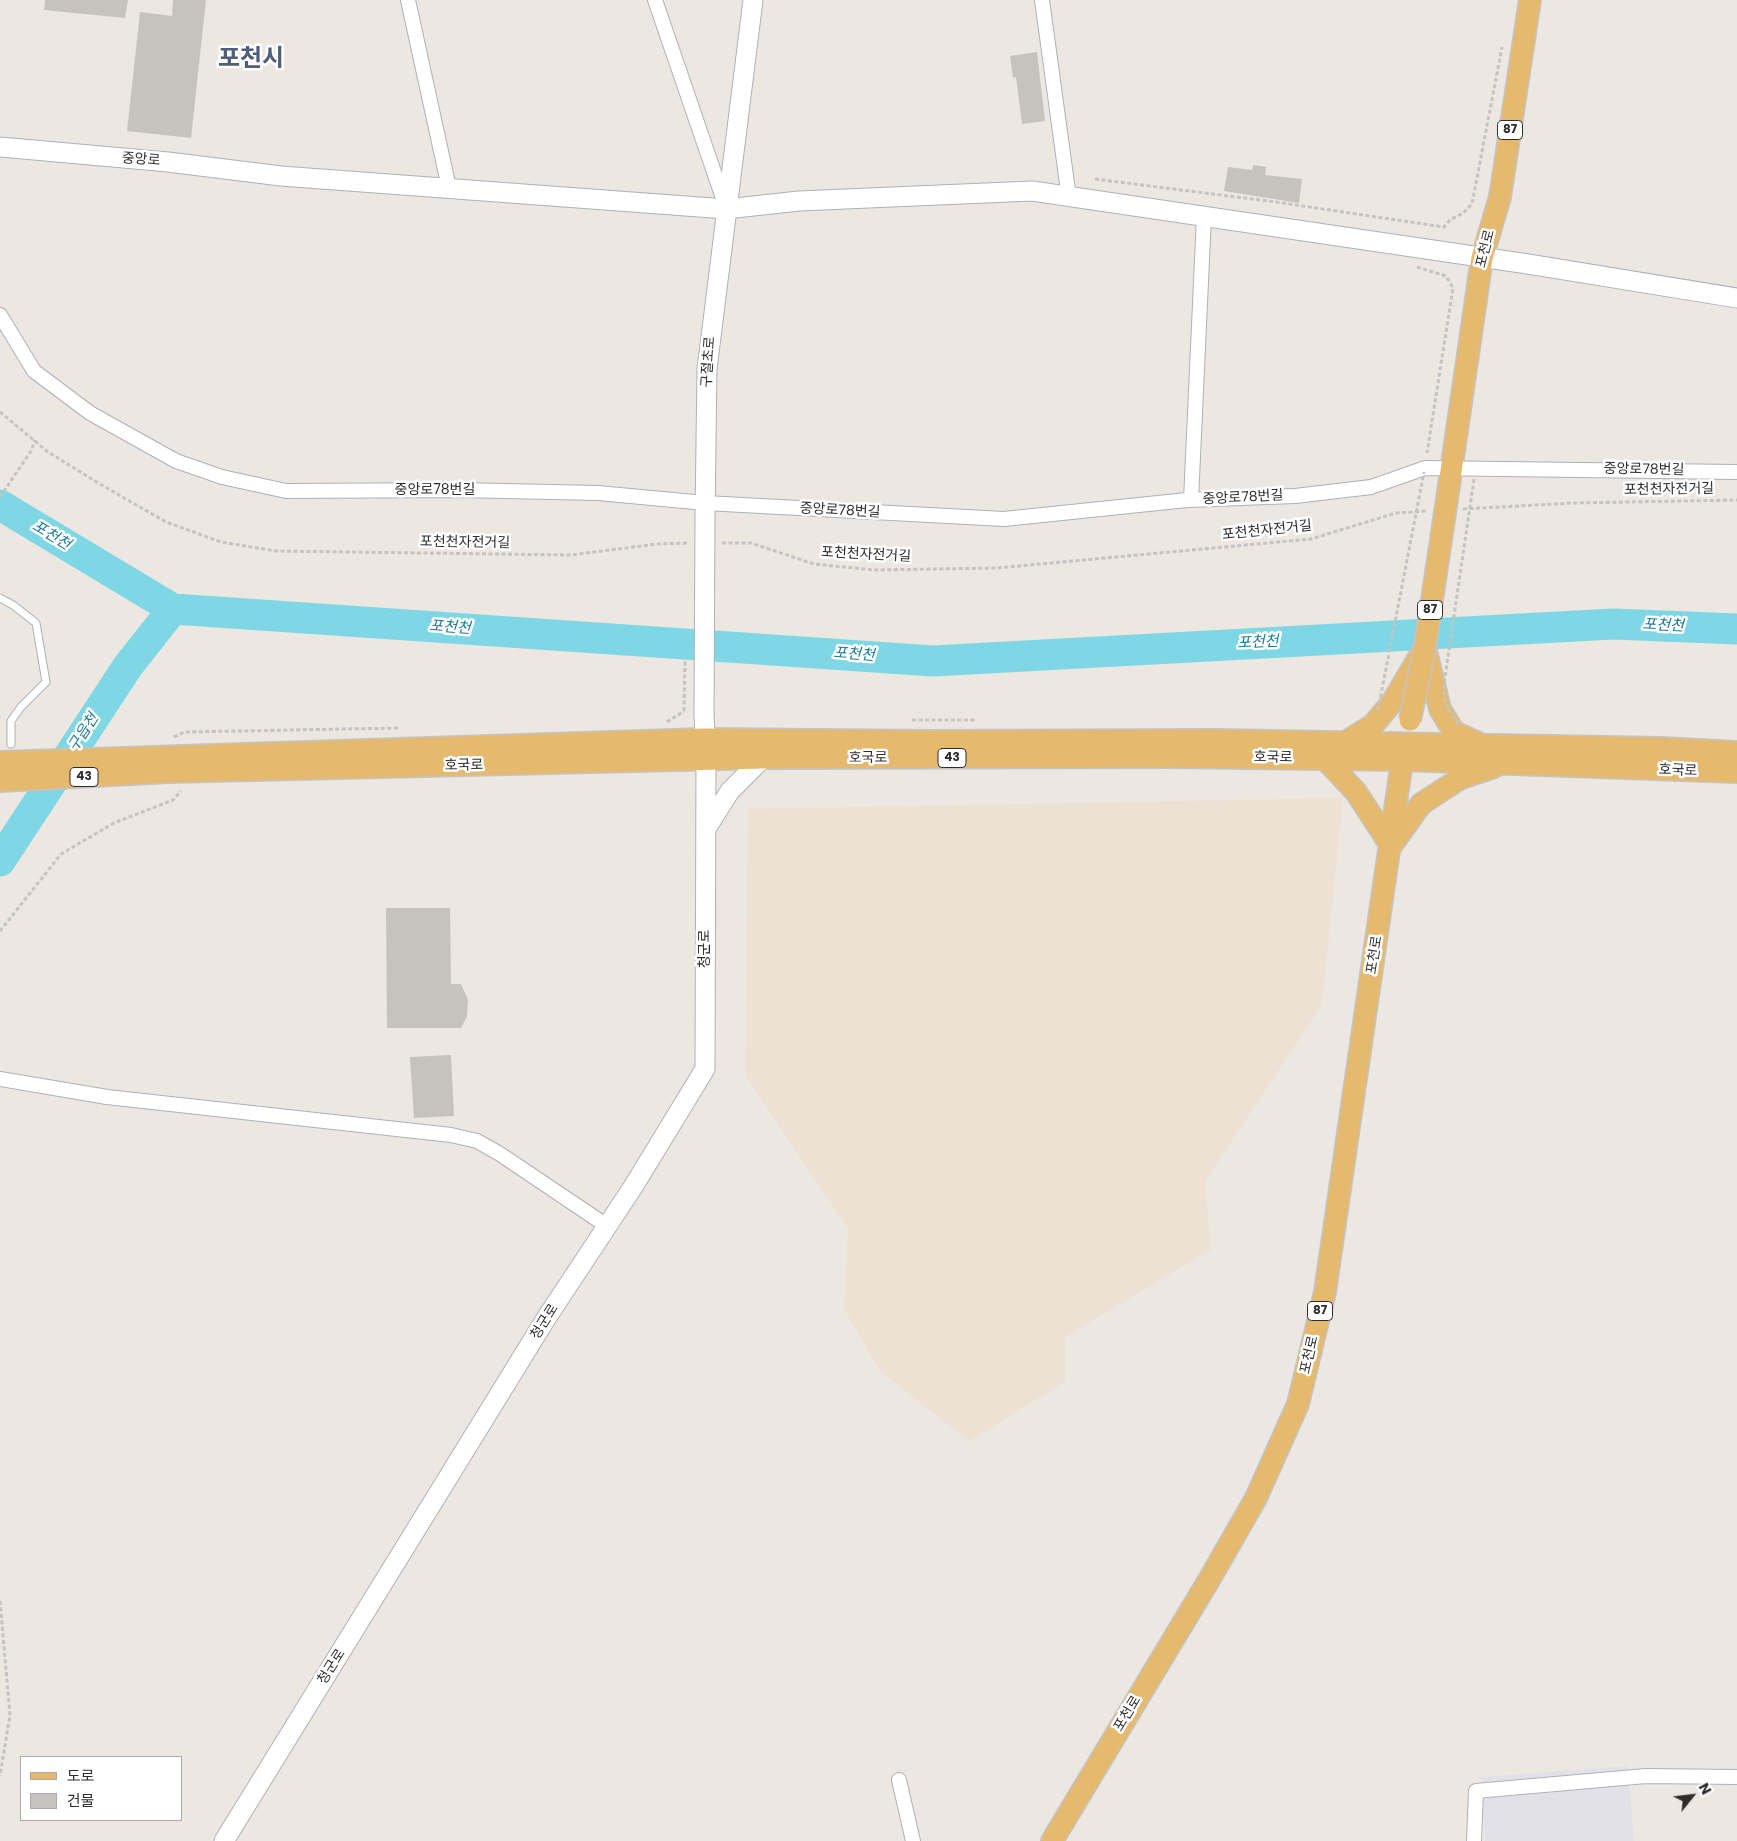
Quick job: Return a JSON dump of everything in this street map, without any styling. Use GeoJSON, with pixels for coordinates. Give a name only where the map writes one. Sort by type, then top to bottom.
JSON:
{"type":"FeatureCollection","features":[{"type":"Feature","properties":{"kind":"main road","name":"포천로"},"geometry":{"type":"LineString","coordinates":[[1446,506],[1482,258],[1500,197],[1530,0]]}},
{"type":"Feature","properties":{"kind":"main road","name":"87"},"geometry":{"type":"LineString","coordinates":[[1424,647],[1446,506]]}},
{"type":"Feature","properties":{"kind":"main road","name":"포천로"},"geometry":{"type":"LineString","coordinates":[[1052,1841],[1256,1498],[1298,1404],[1325,1292],[1404,752],[1424,647]]}},
{"type":"Feature","properties":{"kind":"main road"},"geometry":{"type":"LineString","coordinates":[[1346,742],[1376,718],[1393,701],[1424,647]]}},
{"type":"Feature","properties":{"kind":"main road"},"geometry":{"type":"LineString","coordinates":[[1424,647],[1439,707],[1454,732],[1482,745]]}},
{"type":"Feature","properties":{"kind":"main road","name":"호국로"},"geometry":{"type":"LineString","coordinates":[[0,781],[174,763],[200,771],[920,741],[1215,740],[1346,742],[1404,752],[1503,764],[1737,772]]}},
{"type":"Feature","properties":{"kind":"main road","name":"호국로"},"geometry":{"type":"LineString","coordinates":[[0,762],[174,763],[705,749],[763,758],[1325,759],[1482,745],[1737,752]]}},
{"type":"Feature","properties":{"kind":"main road"},"geometry":{"type":"LineString","coordinates":[[1325,759],[1356,792],[1391,846],[1421,804],[1461,778],[1503,764]]}},
{"type":"Feature","properties":{"kind":"street"},"geometry":{"type":"LineString","coordinates":[[408,0],[450,188]]}},
{"type":"Feature","properties":{"kind":"street"},"geometry":{"type":"LineString","coordinates":[[655,0],[726,208]]}},
{"type":"Feature","properties":{"kind":"street","name":"구절초로"},"geometry":{"type":"LineString","coordinates":[[705,749],[707,369],[753,0]]}},
{"type":"Feature","properties":{"kind":"street"},"geometry":{"type":"LineString","coordinates":[[1042,0],[1069,198]]}},
{"type":"Feature","properties":{"kind":"street","name":"중앙로"},"geometry":{"type":"LineString","coordinates":[[0,147],[168,162],[281,176],[726,208],[799,201],[1032,191],[1737,298]]}},
{"type":"Feature","properties":{"kind":"street"},"geometry":{"type":"LineString","coordinates":[[1191,500],[1204,216]]}},
{"type":"Feature","properties":{"kind":"street","name":"중앙로78번길"},"geometry":{"type":"LineString","coordinates":[[0,315],[34,372],[90,413],[176,461],[222,477],[286,491],[458,490],[598,494],[705,509],[1004,518],[1191,500],[1295,496],[1371,487],[1424,470],[1451,468],[1737,472]]}},
{"type":"Feature","properties":{"kind":"street","name":"청군로"},"geometry":{"type":"LineString","coordinates":[[224,1841],[542,1325],[607,1226],[705,1069],[705,749]]}},
{"type":"Feature","properties":{"kind":"street"},"geometry":{"type":"LineString","coordinates":[[706,830],[730,791],[763,758]]}},
{"type":"Feature","properties":{"kind":"street"},"geometry":{"type":"LineString","coordinates":[[0,1079],[106,1097],[451,1135],[477,1141],[500,1154],[607,1226]]}},
{"type":"Feature","properties":{"kind":"street"},"geometry":{"type":"LineString","coordinates":[[1474,1841],[1476,1791],[1646,1776],[1737,1777]]}},
{"type":"Feature","properties":{"kind":"street"},"geometry":{"type":"LineString","coordinates":[[899,1780],[913,1841]]}},
{"type":"Feature","properties":{"kind":"lane"},"geometry":{"type":"LineString","coordinates":[[0,598],[13,605],[36,623],[46,682],[10,721],[11,744]]}},
{"type":"Feature","properties":{"kind":"path"},"geometry":{"type":"LineString","coordinates":[[1095,179],[1276,202],[1444,227],[1450,220],[1463,213],[1472,204],[1503,39]]}},
{"type":"Feature","properties":{"kind":"path"},"geometry":{"type":"LineString","coordinates":[[1376,718],[1424,470],[1453,288],[1446,276],[1411,265]]}},
{"type":"Feature","properties":{"kind":"path","name":"포천천자전거길"},"geometry":{"type":"LineString","coordinates":[[0,412],[48,452],[166,522],[221,542],[276,551],[571,555],[657,544],[695,543]]}},
{"type":"Feature","properties":{"kind":"path"},"geometry":{"type":"LineString","coordinates":[[0,497],[35,440]]}},
{"type":"Feature","properties":{"kind":"path"},"geometry":{"type":"LineString","coordinates":[[1458,724],[1447,707],[1443,691],[1474,478]]}},
{"type":"Feature","properties":{"kind":"path","name":"포천천자전거길"},"geometry":{"type":"LineString","coordinates":[[714,543],[751,543],[814,564],[866,569],[996,568],[1311,539],[1396,513],[1446,506],[1737,500]]}},
{"type":"Feature","properties":{"kind":"path"},"geometry":{"type":"LineString","coordinates":[[665,724],[684,711]]}},
{"type":"Feature","properties":{"kind":"path"},"geometry":{"type":"LineString","coordinates":[[0,931],[61,854],[114,823],[173,800],[200,771]]}},
{"type":"Feature","properties":{"kind":"path"},"geometry":{"type":"LineString","coordinates":[[0,1601],[10,1715],[0,1776]]}},
{"type":"Feature","properties":{"kind":"shaded area"},"geometry":{"type":"Polygon","coordinates":[[[1343,798],[1322,1005],[1205,1181],[1211,1249],[1065,1337],[1065,1382],[969,1441],[880,1371],[844,1309],[848,1228],[745,1076],[748,809],[1343,798]]]}},
{"type":"Feature","properties":{"kind":"shaded area"},"geometry":{"type":"Polygon","coordinates":[[[1628,1766],[1634,1841],[1485,1841],[1481,1777],[1628,1766]]]}},
{"type":"Feature","properties":{"kind":"building"},"geometry":{"type":"Polygon","coordinates":[[[45,0],[128,0],[125,18],[44,10],[45,0]]]}},
{"type":"Feature","properties":{"kind":"building"},"geometry":{"type":"Polygon","coordinates":[[[173,0],[206,0],[191,138],[127,131],[140,12],[172,16],[173,0]]]}},
{"type":"Feature","properties":{"kind":"building"},"geometry":{"type":"Polygon","coordinates":[[[1037,52],[1045,121],[1022,124],[1016,77],[1013,78],[1010,56],[1037,52]]]}},
{"type":"Feature","properties":{"kind":"building"},"geometry":{"type":"Polygon","coordinates":[[[1253,165],[1266,167],[1265,175],[1302,179],[1299,203],[1224,191],[1228,167],[1252,170],[1253,165]]]}},
{"type":"Feature","properties":{"kind":"building"},"geometry":{"type":"Polygon","coordinates":[[[386,908],[450,908],[451,984],[461,984],[468,1000],[467,1016],[461,1028],[387,1028],[386,908]]]}},
{"type":"Feature","properties":{"kind":"building"},"geometry":{"type":"Polygon","coordinates":[[[451,1055],[454,1116],[414,1118],[410,1057],[451,1055]]]}},
{"type":"Feature","properties":{"kind":"waterway","name":"포천천"},"geometry":{"type":"LineString","coordinates":[[0,505],[173,609],[933,661],[1613,624],[1737,629]]}},
{"type":"Feature","properties":{"kind":"waterway","name":"구읍천"},"geometry":{"type":"LineString","coordinates":[[0,861],[128,666],[173,609]]}},
{"type":"Feature","properties":{"kind":"district","name":"포천시"},"geometry":{"type":"Point","coordinates":[251,60]}}]}
